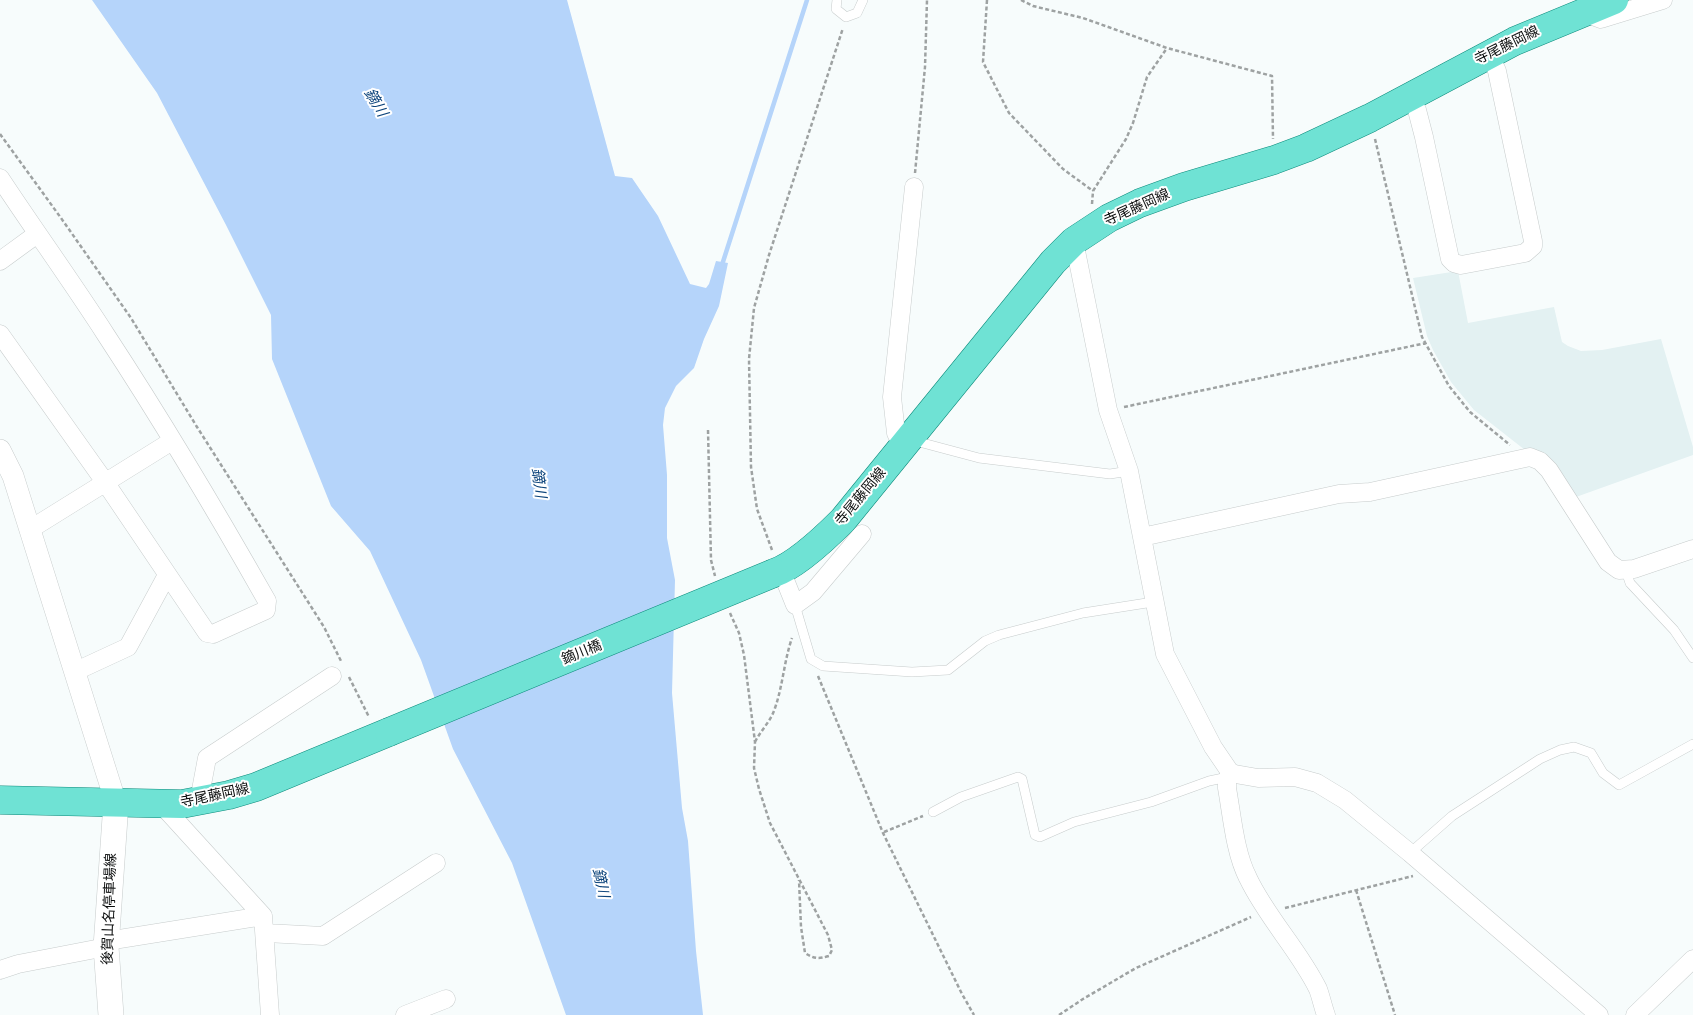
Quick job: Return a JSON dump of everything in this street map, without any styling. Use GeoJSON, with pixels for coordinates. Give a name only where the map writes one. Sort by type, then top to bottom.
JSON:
{"type":"FeatureCollection","features":[{"type":"Feature","properties":{"kind":"main road","name":"寺尾藤岡線"},"geometry":{"type":"LineString","coordinates":[[778,572],[812,548],[838,525],[1053,262],[1084,235],[1109,218],[1149,200],[1306,148],[1370,118],[1535,32],[1614,0]]}},
{"type":"Feature","properties":{"kind":"main road","name":"鏑川橋"},"geometry":{"type":"LineString","coordinates":[[384,734],[778,572]]}},
{"type":"Feature","properties":{"kind":"main road","name":"寺尾藤岡線"},"geometry":{"type":"LineString","coordinates":[[0,800],[161,804],[204,801],[256,787],[384,734]]}},
{"type":"Feature","properties":{"kind":"main road","name":"後賀山名停車場線"},"geometry":{"type":"LineString","coordinates":[[111,1015],[107,944],[116,803]]}},
{"type":"Feature","properties":{"kind":"street"},"geometry":{"type":"LineString","coordinates":[[1589,10],[1593,16],[1601,19],[1663,0]]}},
{"type":"Feature","properties":{"kind":"street"},"geometry":{"type":"LineString","coordinates":[[1410,96],[1417,110],[1424,137],[1450,259],[1454,263],[1461,265],[1525,252],[1533,246],[1533,241],[1497,70],[1490,54]]}},
{"type":"Feature","properties":{"kind":"street"},"geometry":{"type":"LineString","coordinates":[[0,178],[106,335],[172,441],[267,601],[266,610],[214,634],[207,633],[105,482],[0,334]]}},
{"type":"Feature","properties":{"kind":"street"},"geometry":{"type":"LineString","coordinates":[[907,441],[896,433],[892,397],[914,187]]}},
{"type":"Feature","properties":{"kind":"street"},"geometry":{"type":"LineString","coordinates":[[0,261],[37,234]]}},
{"type":"Feature","properties":{"kind":"street"},"geometry":{"type":"LineString","coordinates":[[1084,235],[1108,410],[1129,471],[1153,602],[1165,654],[1229,774],[1227,788],[1240,857],[1247,876],[1267,911],[1310,974],[1319,991],[1326,1015]]}},
{"type":"Feature","properties":{"kind":"street"},"geometry":{"type":"LineString","coordinates":[[29,530],[172,441]]}},
{"type":"Feature","properties":{"kind":"street"},"geometry":{"type":"LineString","coordinates":[[0,450],[6,477],[29,530],[116,803]]}},
{"type":"Feature","properties":{"kind":"street"},"geometry":{"type":"LineString","coordinates":[[1142,537],[1339,494],[1370,492],[1524,458],[1535,459],[1545,465],[1608,562],[1618,570],[1626,570],[1693,549]]}},
{"type":"Feature","properties":{"kind":"street"},"geometry":{"type":"LineString","coordinates":[[778,572],[794,605],[813,592],[862,534]]}},
{"type":"Feature","properties":{"kind":"street"},"geometry":{"type":"LineString","coordinates":[[74,672],[128,647],[167,575]]}},
{"type":"Feature","properties":{"kind":"street"},"geometry":{"type":"LineString","coordinates":[[204,801],[201,790],[207,758],[332,676]]}},
{"type":"Feature","properties":{"kind":"street"},"geometry":{"type":"LineString","coordinates":[[1229,774],[1258,778],[1295,777],[1317,783],[1345,800],[1600,1015]]}},
{"type":"Feature","properties":{"kind":"street"},"geometry":{"type":"LineString","coordinates":[[161,804],[265,925],[270,1015]]}},
{"type":"Feature","properties":{"kind":"street"},"geometry":{"type":"LineString","coordinates":[[0,970],[18,964],[107,944],[265,925],[323,936],[436,863]]}},
{"type":"Feature","properties":{"kind":"street"},"geometry":{"type":"LineString","coordinates":[[1635,1015],[1693,959]]}},
{"type":"Feature","properties":{"kind":"street"},"geometry":{"type":"LineString","coordinates":[[405,1015],[446,998]]}},
{"type":"Feature","properties":{"kind":"lane"},"geometry":{"type":"LineString","coordinates":[[837,0],[836,9],[846,18],[856,13],[863,0]]}},
{"type":"Feature","properties":{"kind":"lane"},"geometry":{"type":"LineString","coordinates":[[907,441],[919,442],[979,458],[1110,474],[1129,471]]}},
{"type":"Feature","properties":{"kind":"lane"},"geometry":{"type":"LineString","coordinates":[[1626,570],[1630,584],[1674,630],[1693,658]]}},
{"type":"Feature","properties":{"kind":"lane"},"geometry":{"type":"LineString","coordinates":[[794,605],[810,659],[823,666],[912,672],[948,670],[985,641],[999,635],[1083,613],[1153,602]]}},
{"type":"Feature","properties":{"kind":"lane"},"geometry":{"type":"LineString","coordinates":[[1410,853],[1452,816],[1540,760],[1560,750],[1574,747],[1591,753],[1603,773],[1619,785],[1693,744]]}},
{"type":"Feature","properties":{"kind":"lane"},"geometry":{"type":"LineString","coordinates":[[933,812],[961,797],[1018,777],[1022,779],[1035,835],[1040,837],[1074,822],[1151,802],[1229,774]]}},
{"type":"Feature","properties":{"kind":"path"},"geometry":{"type":"LineString","coordinates":[[914,187],[923,86],[927,0]]}},
{"type":"Feature","properties":{"kind":"path"},"geometry":{"type":"LineString","coordinates":[[987,0],[983,62],[1009,113],[1063,169],[1093,191]]}},
{"type":"Feature","properties":{"kind":"path"},"geometry":{"type":"LineString","coordinates":[[1021,0],[1033,6],[1083,18],[1167,48],[1272,76],[1274,160]]}},
{"type":"Feature","properties":{"kind":"path"},"geometry":{"type":"LineString","coordinates":[[778,572],[758,509],[751,467],[750,359],[754,308],[769,255],[846,18]]}},
{"type":"Feature","properties":{"kind":"path"},"geometry":{"type":"LineString","coordinates":[[1084,235],[1091,210],[1093,191],[1126,139],[1147,77],[1167,48]]}},
{"type":"Feature","properties":{"kind":"path"},"geometry":{"type":"LineString","coordinates":[[1370,118],[1422,337],[1449,386],[1470,412],[1518,450],[1524,458]]}},
{"type":"Feature","properties":{"kind":"path"},"geometry":{"type":"LineString","coordinates":[[0,134],[131,318],[197,427],[324,627],[384,734]]}},
{"type":"Feature","properties":{"kind":"path"},"geometry":{"type":"LineString","coordinates":[[1108,410],[1426,344]]}},
{"type":"Feature","properties":{"kind":"path"},"geometry":{"type":"LineString","coordinates":[[708,430],[711,560],[716,578]]}},
{"type":"Feature","properties":{"kind":"path"},"geometry":{"type":"LineString","coordinates":[[755,742],[775,708],[787,651],[796,620],[794,605]]}},
{"type":"Feature","properties":{"kind":"path"},"geometry":{"type":"LineString","coordinates":[[728,609],[743,647],[755,742],[754,768],[759,789],[770,823],[828,935],[832,950],[829,956],[819,959],[805,953],[800,927],[799,880]]}},
{"type":"Feature","properties":{"kind":"path"},"geometry":{"type":"LineString","coordinates":[[823,687],[884,833],[974,1015]]}},
{"type":"Feature","properties":{"kind":"path"},"geometry":{"type":"LineString","coordinates":[[884,833],[908,822]]}},
{"type":"Feature","properties":{"kind":"path"},"geometry":{"type":"LineString","coordinates":[[1059,1015],[1136,968],[1255,915],[1432,872]]}},
{"type":"Feature","properties":{"kind":"path"},"geometry":{"type":"LineString","coordinates":[[1356,889],[1395,1015]]}},
{"type":"Feature","properties":{"kind":"shaded area"},"geometry":{"type":"Polygon","coordinates":[[[1458,271],[1468,323],[1554,307],[1562,342],[1581,351],[1602,350],[1661,339],[1693,447],[1693,455],[1576,497],[1553,461],[1548,457],[1525,450],[1474,410],[1451,382],[1433,350],[1427,336],[1413,278],[1458,271]]]}},
{"type":"Feature","properties":{"kind":"water","name":"鏑川"},"geometry":{"type":"Polygon","coordinates":[[[92,0],[567,0],[615,176],[632,178],[658,216],[690,284],[706,288],[716,261],[728,263],[719,306],[704,339],[694,368],[676,386],[665,408],[663,425],[667,475],[667,538],[675,580],[672,693],[682,808],[688,841],[703,1015],[566,1015],[512,863],[453,749],[421,660],[370,551],[331,506],[272,359],[271,315],[157,93],[92,0]]]}},
{"type":"Feature","properties":{"kind":"waterway"},"geometry":{"type":"LineString","coordinates":[[721,268],[807,0]]}}]}
